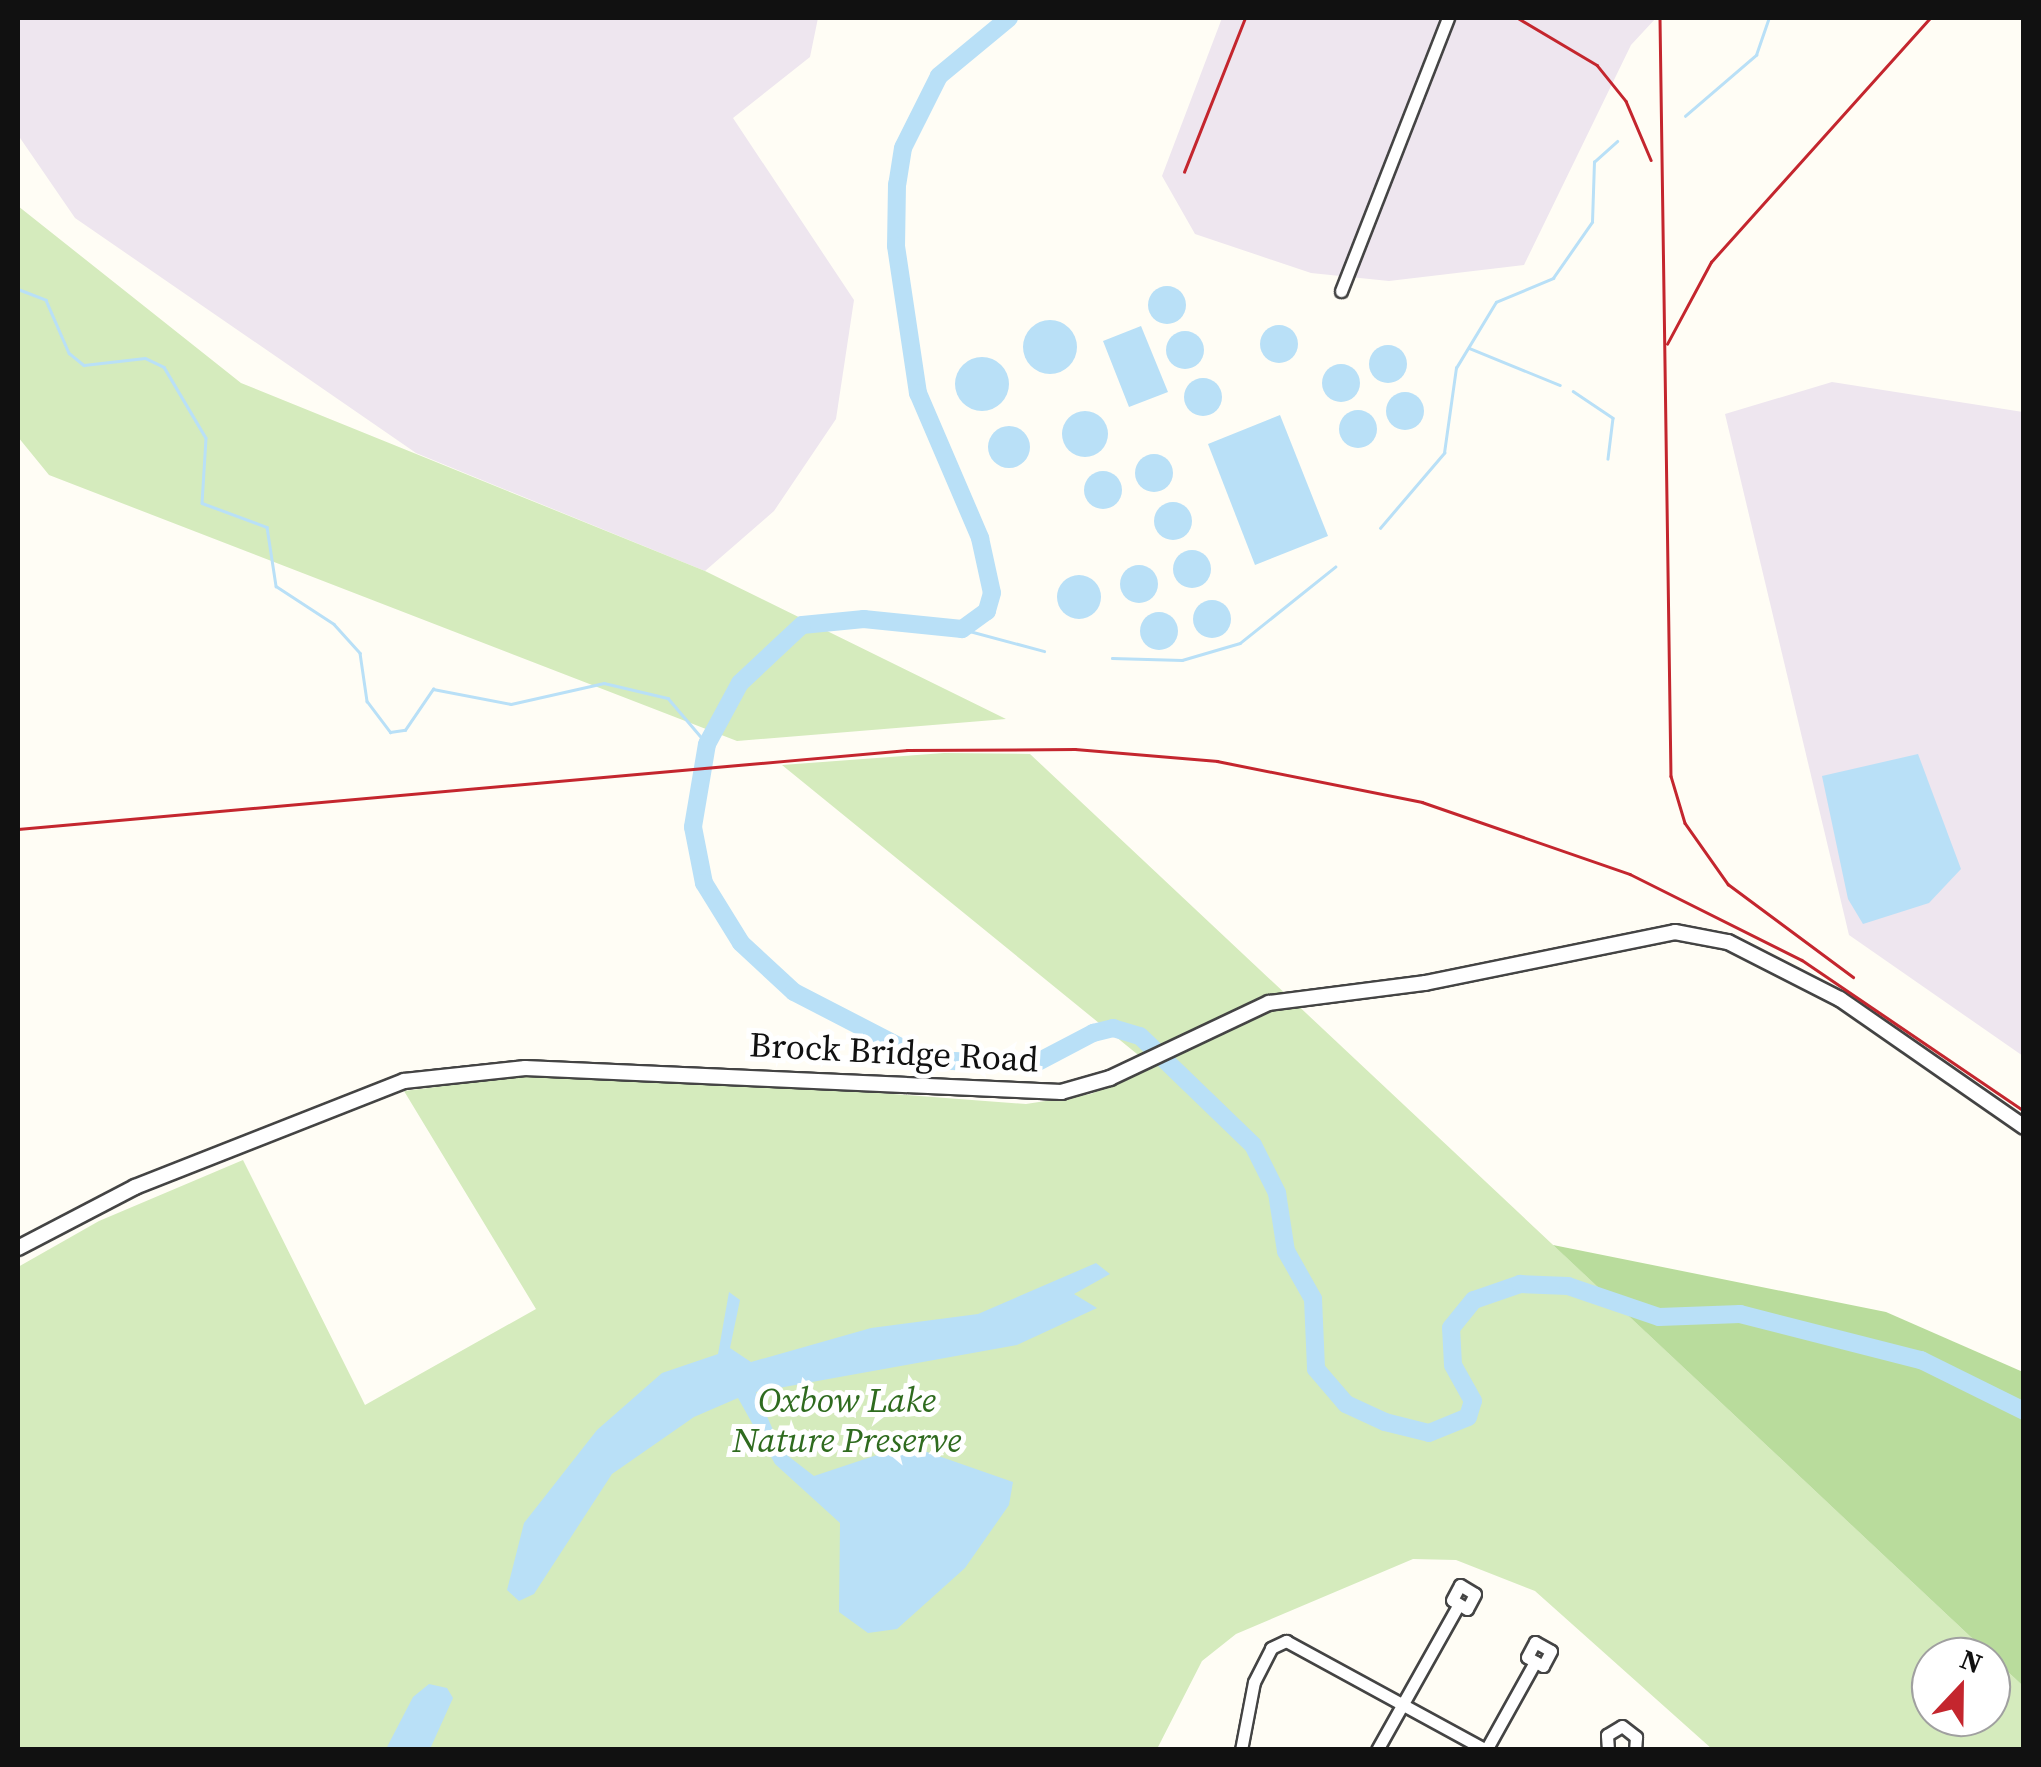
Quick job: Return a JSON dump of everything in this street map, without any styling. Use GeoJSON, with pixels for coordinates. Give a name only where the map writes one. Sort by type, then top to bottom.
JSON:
{"type":"FeatureCollection","features":[{"type":"Feature","properties":{"kind":"street"},"geometry":{"type":"LineString","coordinates":[[1341,291],[1448,18]]}},
{"type":"Feature","properties":{"kind":"street","name":"Brock Bridge Road"},"geometry":{"type":"LineString","coordinates":[[18,1248],[135,1187],[341,1101],[438,1076],[525,1068],[700,1071],[1036,1094],[1134,1066],[1277,1002],[1694,932],[1840,1000],[2024,1127]]}},
{"type":"Feature","properties":{"kind":"street"},"geometry":{"type":"LineString","coordinates":[[1378,1750],[1459,1604]]}},
{"type":"Feature","properties":{"kind":"street"},"geometry":{"type":"LineString","coordinates":[[1241,1750],[1249,1695],[1278,1641],[1486,1750],[1535,1662]]}},
{"type":"Feature","properties":{"kind":"street"},"geometry":{"type":"LineString","coordinates":[[1608,1750],[1607,1735],[1622,1726],[1636,1736],[1635,1750]]}},
{"type":"Feature","properties":{"kind":"shaded area"},"geometry":{"type":"Polygon","coordinates":[[[18,18],[818,18],[810,57],[733,118],[854,300],[836,419],[774,511],[705,571],[416,453],[75,218],[18,135],[18,18]]]}},
{"type":"Feature","properties":{"kind":"shaded area"},"geometry":{"type":"Polygon","coordinates":[[[1222,18],[1656,18],[1631,45],[1524,265],[1389,281],[1311,273],[1195,234],[1162,176],[1222,18]]]}},
{"type":"Feature","properties":{"kind":"shaded area"},"geometry":{"type":"Polygon","coordinates":[[[1832,382],[2023,412],[2023,1056],[1849,935],[1725,414],[1832,382]]]}},
{"type":"Feature","properties":{"kind":"green space"},"geometry":{"type":"Polygon","coordinates":[[[18,206],[241,383],[705,571],[1006,719],[737,741],[49,475],[18,437],[18,206]]]}},
{"type":"Feature","properties":{"kind":"green space","name":"Oxbow Lake Nature Preserve"},"geometry":{"type":"Polygon","coordinates":[[[944,753],[1030,754],[1971,1637],[1911,1637],[1911,1737],[2011,1737],[2011,1675],[2023,1686],[2023,1749],[1712,1749],[1535,1591],[1456,1560],[1413,1559],[1236,1634],[1202,1661],[1157,1749],[18,1749],[18,1267],[99,1221],[243,1160],[365,1405],[536,1309],[404,1091],[524,1076],[698,1079],[1026,1104],[1091,1094],[1153,1067],[782,765],[944,753]]]}},
{"type":"Feature","properties":{"kind":"green space"},"geometry":{"type":"Polygon","coordinates":[[[1553,1245],[1886,1312],[2023,1372],[2023,1686],[2011,1675],[2011,1637],[1971,1637],[1553,1245]]]}},
{"type":"Feature","properties":{"kind":"water"},"geometry":{"type":"Polygon","coordinates":[[[1167,286],[1180,292],[1186,305],[1180,318],[1167,324],[1154,318],[1148,305],[1154,292],[1167,286]]]}},
{"type":"Feature","properties":{"kind":"water"},"geometry":{"type":"Polygon","coordinates":[[[1050,320],[1069,328],[1077,347],[1069,366],[1050,374],[1031,366],[1023,347],[1031,328],[1050,320]]]}},
{"type":"Feature","properties":{"kind":"water"},"geometry":{"type":"Polygon","coordinates":[[[1279,325],[1293,330],[1298,344],[1293,358],[1279,363],[1265,358],[1260,344],[1265,330],[1279,325]]]}},
{"type":"Feature","properties":{"kind":"water"},"geometry":{"type":"Polygon","coordinates":[[[1141,326],[1168,392],[1129,407],[1103,341],[1141,326]]]}},
{"type":"Feature","properties":{"kind":"water"},"geometry":{"type":"Polygon","coordinates":[[[1185,331],[1199,336],[1204,350],[1199,364],[1185,369],[1171,364],[1166,350],[1171,336],[1185,331]]]}},
{"type":"Feature","properties":{"kind":"water"},"geometry":{"type":"Polygon","coordinates":[[[1388,345],[1402,350],[1407,364],[1402,378],[1388,383],[1374,378],[1369,364],[1374,350],[1388,345]]]}},
{"type":"Feature","properties":{"kind":"water"},"geometry":{"type":"Polygon","coordinates":[[[982,357],[1001,365],[1009,384],[1001,403],[982,411],[963,403],[955,384],[963,365],[982,357]]]}},
{"type":"Feature","properties":{"kind":"water"},"geometry":{"type":"Polygon","coordinates":[[[1341,364],[1355,369],[1360,383],[1355,397],[1341,402],[1327,397],[1322,383],[1327,369],[1341,364]]]}},
{"type":"Feature","properties":{"kind":"water"},"geometry":{"type":"Polygon","coordinates":[[[1203,378],[1217,383],[1222,397],[1217,411],[1203,416],[1189,411],[1184,397],[1189,383],[1203,378]]]}},
{"type":"Feature","properties":{"kind":"water"},"geometry":{"type":"Polygon","coordinates":[[[1405,392],[1419,397],[1424,411],[1419,425],[1405,430],[1391,425],[1386,411],[1391,397],[1405,392]]]}},
{"type":"Feature","properties":{"kind":"water"},"geometry":{"type":"Polygon","coordinates":[[[1358,410],[1372,415],[1377,429],[1372,443],[1358,448],[1344,443],[1339,429],[1344,415],[1358,410]]]}},
{"type":"Feature","properties":{"kind":"water"},"geometry":{"type":"Polygon","coordinates":[[[1085,411],[1101,418],[1108,434],[1101,450],[1085,457],[1069,450],[1062,434],[1069,418],[1085,411]]]}},
{"type":"Feature","properties":{"kind":"water"},"geometry":{"type":"Polygon","coordinates":[[[1280,415],[1328,536],[1255,565],[1208,444],[1280,415]]]}},
{"type":"Feature","properties":{"kind":"water"},"geometry":{"type":"Polygon","coordinates":[[[1009,426],[1024,432],[1030,447],[1024,462],[1009,468],[994,462],[988,447],[994,432],[1009,426]]]}},
{"type":"Feature","properties":{"kind":"water"},"geometry":{"type":"Polygon","coordinates":[[[1154,454],[1168,459],[1173,473],[1168,487],[1154,492],[1140,487],[1135,473],[1140,459],[1154,454]]]}},
{"type":"Feature","properties":{"kind":"water"},"geometry":{"type":"Polygon","coordinates":[[[1103,471],[1117,476],[1122,490],[1117,504],[1103,509],[1089,504],[1084,490],[1089,476],[1103,471]]]}},
{"type":"Feature","properties":{"kind":"water"},"geometry":{"type":"Polygon","coordinates":[[[1173,502],[1187,507],[1192,521],[1187,535],[1173,540],[1159,535],[1154,521],[1159,507],[1173,502]]]}},
{"type":"Feature","properties":{"kind":"water"},"geometry":{"type":"Polygon","coordinates":[[[1192,550],[1206,555],[1211,569],[1206,583],[1192,588],[1178,583],[1173,569],[1178,555],[1192,550]]]}},
{"type":"Feature","properties":{"kind":"water"},"geometry":{"type":"Polygon","coordinates":[[[1139,565],[1153,570],[1158,584],[1153,598],[1139,603],[1125,598],[1120,584],[1125,570],[1139,565]]]}},
{"type":"Feature","properties":{"kind":"water"},"geometry":{"type":"Polygon","coordinates":[[[1079,575],[1095,581],[1101,597],[1095,613],[1079,619],[1063,613],[1057,597],[1063,581],[1079,575]]]}},
{"type":"Feature","properties":{"kind":"water"},"geometry":{"type":"Polygon","coordinates":[[[1212,600],[1226,605],[1231,619],[1226,633],[1212,638],[1198,633],[1193,619],[1198,605],[1212,600]]]}},
{"type":"Feature","properties":{"kind":"water"},"geometry":{"type":"Polygon","coordinates":[[[1159,612],[1173,617],[1178,631],[1173,645],[1159,650],[1145,645],[1140,631],[1145,617],[1159,612]]]}},
{"type":"Feature","properties":{"kind":"water"},"geometry":{"type":"Polygon","coordinates":[[[1918,754],[1961,869],[1929,903],[1863,924],[1848,899],[1822,776],[1918,754]]]}},
{"type":"Feature","properties":{"kind":"water"},"geometry":{"type":"Polygon","coordinates":[[[1096,1263],[1110,1274],[1074,1294],[1097,1308],[1017,1345],[756,1392],[783,1452],[814,1476],[907,1445],[1013,1482],[1009,1505],[965,1568],[897,1629],[868,1633],[839,1612],[840,1523],[775,1464],[738,1398],[694,1417],[612,1474],[534,1594],[519,1601],[507,1590],[524,1523],[597,1430],[662,1373],[718,1354],[729,1292],[740,1300],[730,1348],[751,1362],[871,1328],[978,1314],[1096,1263]]]}},
{"type":"Feature","properties":{"kind":"water"},"geometry":{"type":"Polygon","coordinates":[[[429,1684],[447,1688],[453,1698],[430,1749],[386,1749],[413,1697],[429,1684]]]}},
{"type":"Feature","properties":{"kind":"waterway"},"geometry":{"type":"LineString","coordinates":[[1009,18],[939,76],[903,148],[897,184],[896,246],[918,393],[980,538],[992,593],[987,611],[962,629],[864,619],[802,625],[740,683],[707,744],[693,827],[704,883],[741,943],[794,992],[926,1060],[1034,1064],[1093,1033],[1113,1028],[1140,1036],[1253,1145],[1277,1193],[1286,1251],[1313,1299],[1316,1369],[1346,1404],[1385,1422],[1429,1433],[1468,1417],[1473,1401],[1453,1365],[1451,1328],[1474,1300],[1520,1284],[1568,1286],[1659,1317],[1740,1314],[1921,1360],[2024,1411]]}},
{"type":"Feature","properties":{"kind":"waterway"},"geometry":{"type":"LineString","coordinates":[[1685,116],[1756,55],[1769,18]]}},
{"type":"Feature","properties":{"kind":"waterway"},"geometry":{"type":"LineString","coordinates":[[1380,528],[1444,453],[1456,368],[1496,302],[1553,278],[1592,222],[1594,162],[1617,141]]}},
{"type":"Feature","properties":{"kind":"waterway"},"geometry":{"type":"LineString","coordinates":[[18,289],[46,300],[69,353],[84,365],[145,358],[164,367],[206,438],[202,503],[267,527],[276,586],[334,624],[360,653],[367,701],[390,732],[405,730],[433,689],[511,704],[604,683],[668,698],[707,744]]}},
{"type":"Feature","properties":{"kind":"waterway"},"geometry":{"type":"LineString","coordinates":[[1469,348],[1560,385]]}},
{"type":"Feature","properties":{"kind":"waterway"},"geometry":{"type":"LineString","coordinates":[[1573,391],[1613,418],[1608,459]]}},
{"type":"Feature","properties":{"kind":"waterway"},"geometry":{"type":"LineString","coordinates":[[1112,658],[1182,660],[1240,643],[1335,567]]}},
{"type":"Feature","properties":{"kind":"waterway"},"geometry":{"type":"LineString","coordinates":[[962,629],[1044,651]]}},
{"type":"Feature","properties":{"kind":"railway"},"geometry":{"type":"LineString","coordinates":[[1184,172],[1245,18]]}},
{"type":"Feature","properties":{"kind":"railway"},"geometry":{"type":"LineString","coordinates":[[1518,18],[1597,65],[1626,101],[1651,160]]}},
{"type":"Feature","properties":{"kind":"railway"},"geometry":{"type":"LineString","coordinates":[[1660,18],[1671,776],[1685,823],[1728,884],[1853,977]]}},
{"type":"Feature","properties":{"kind":"railway"},"geometry":{"type":"LineString","coordinates":[[1667,344],[1711,262],[1930,18]]}},
{"type":"Feature","properties":{"kind":"railway"},"geometry":{"type":"LineString","coordinates":[[18,829],[907,750],[1075,749],[1217,761],[1422,802],[1630,874],[1802,960],[2024,1111]]}}]}
